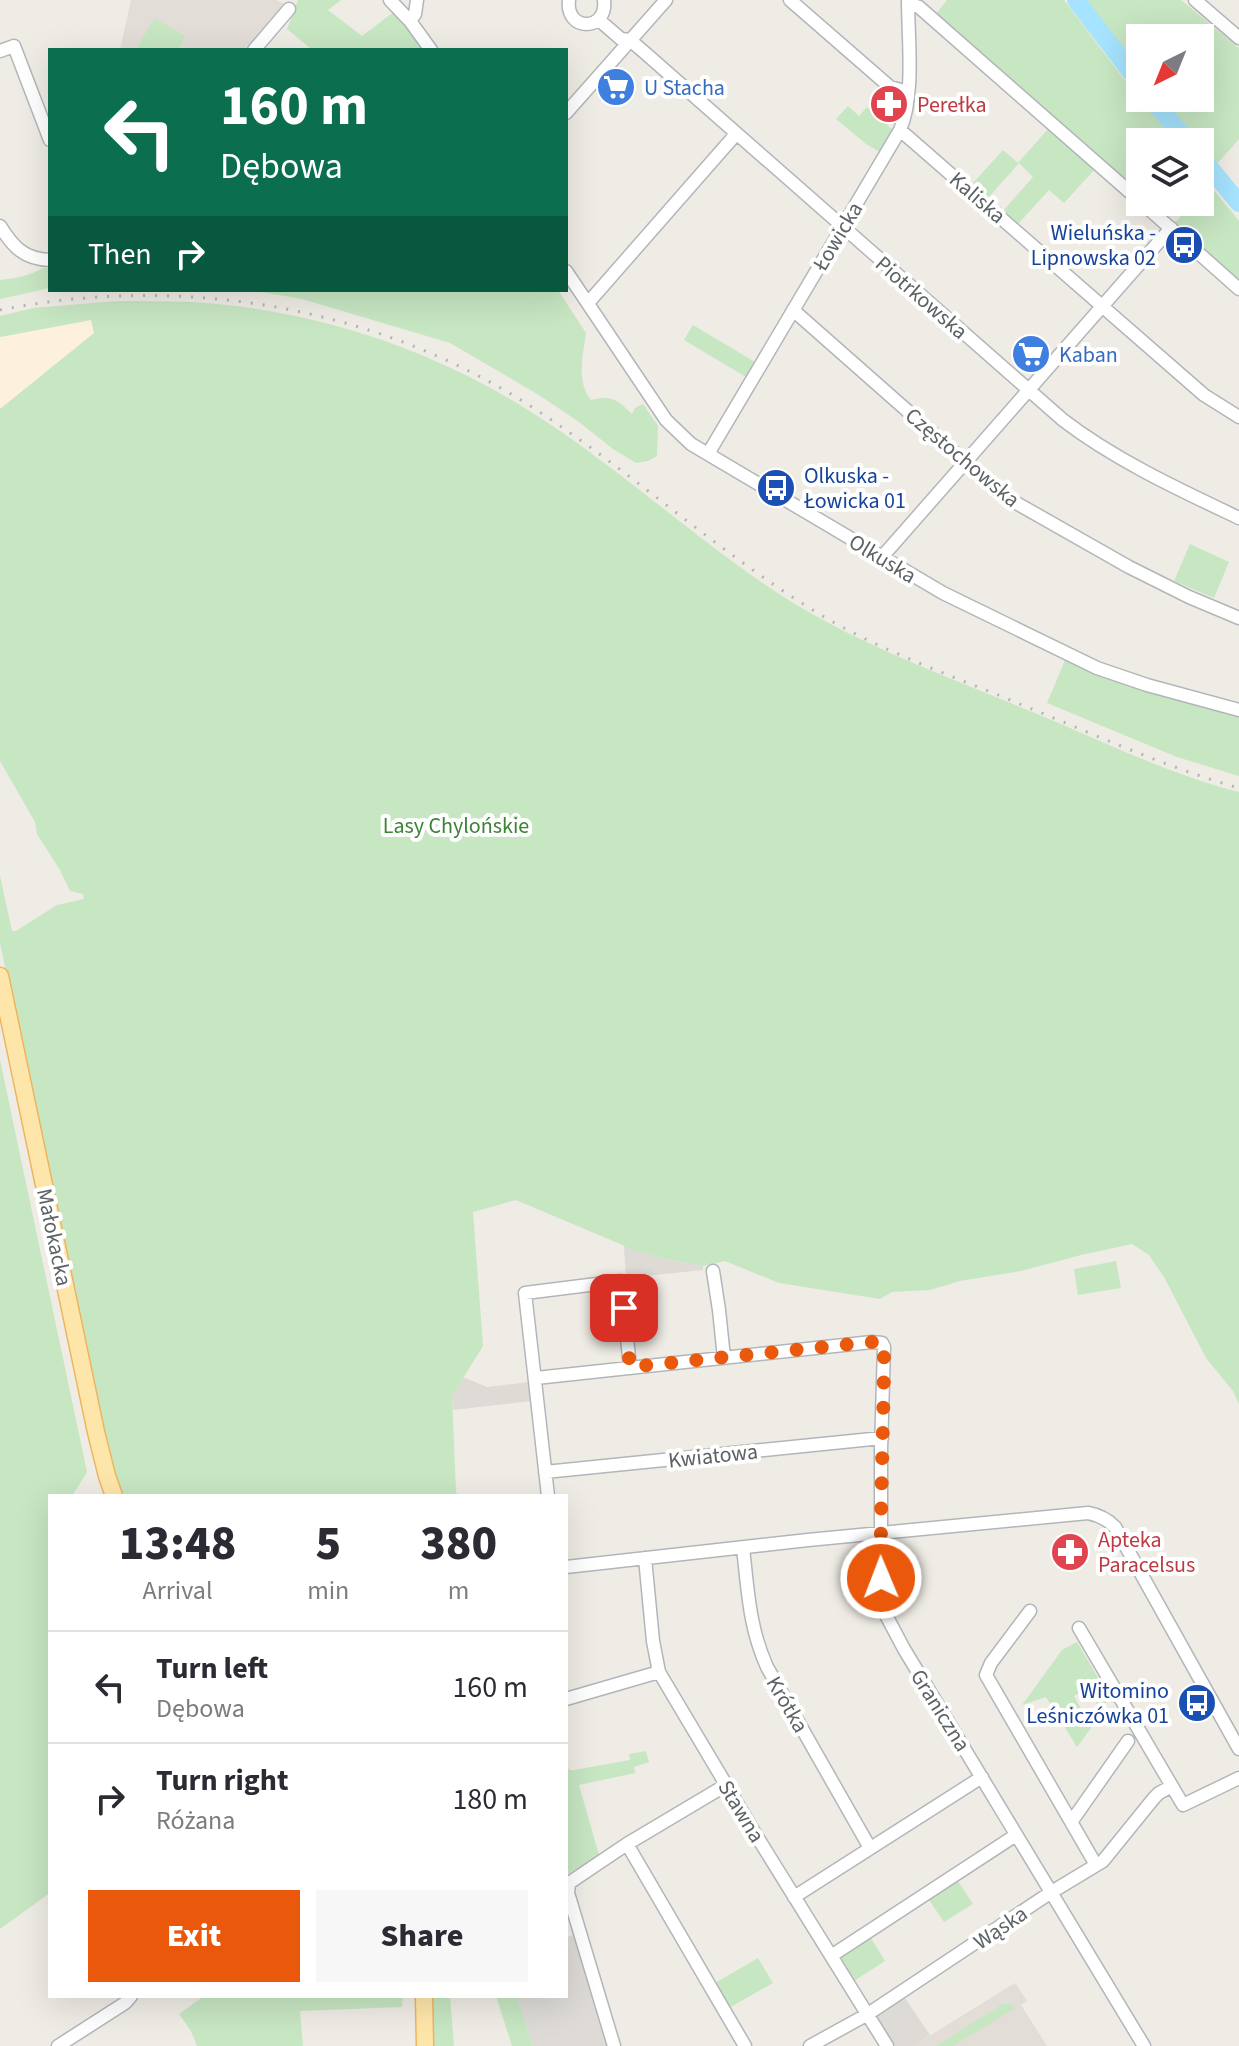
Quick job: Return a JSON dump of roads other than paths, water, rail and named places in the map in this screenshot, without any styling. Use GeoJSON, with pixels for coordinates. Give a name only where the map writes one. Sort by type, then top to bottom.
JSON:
{"type":"FeatureCollection","features":[{"type":"Feature","properties":{"kind":"main road","name":"Małokacka"},"geometry":{"type":"LineString","coordinates":[[0,976],[96,1432],[113,1494]]}},
{"type":"Feature","properties":{"kind":"main road"},"geometry":{"type":"LineString","coordinates":[[424,1998],[425,2046]]}},
{"type":"Feature","properties":{"kind":"street"},"geometry":{"type":"LineString","coordinates":[[390,0],[430,48]]}},
{"type":"Feature","properties":{"kind":"street"},"geometry":{"type":"LineString","coordinates":[[410,21],[415,14],[417,0]]}},
{"type":"Feature","properties":{"kind":"street","name":"Piotrkowska"},"geometry":{"type":"LineString","coordinates":[[569,0],[568,10],[577,22],[592,24],[599,20],[621,39],[630,40],[1071,426],[1174,487],[1239,518]]}},
{"type":"Feature","properties":{"kind":"street"},"geometry":{"type":"LineString","coordinates":[[599,20],[604,14],[604,0]]}},
{"type":"Feature","properties":{"kind":"street"},"geometry":{"type":"LineString","coordinates":[[568,111],[666,0]]}},
{"type":"Feature","properties":{"kind":"street"},"geometry":{"type":"LineString","coordinates":[[790,0],[890,87],[908,92]]}},
{"type":"Feature","properties":{"kind":"street"},"geometry":{"type":"LineString","coordinates":[[1195,0],[1239,38]]}},
{"type":"Feature","properties":{"kind":"street"},"geometry":{"type":"LineString","coordinates":[[908,2],[919,7],[1126,190]]}},
{"type":"Feature","properties":{"kind":"street","name":"Łowicka"},"geometry":{"type":"LineString","coordinates":[[708,454],[900,130],[907,110],[908,2]]}},
{"type":"Feature","properties":{"kind":"street"},"geometry":{"type":"LineString","coordinates":[[256,48],[289,9]]}},
{"type":"Feature","properties":{"kind":"street"},"geometry":{"type":"LineString","coordinates":[[0,51],[14,46],[48,135]]}},
{"type":"Feature","properties":{"kind":"street","name":"Kaliska"},"geometry":{"type":"LineString","coordinates":[[900,130],[1204,395],[1239,417]]}},
{"type":"Feature","properties":{"kind":"street"},"geometry":{"type":"LineString","coordinates":[[588,303],[736,134]]}},
{"type":"Feature","properties":{"kind":"street"},"geometry":{"type":"LineString","coordinates":[[1157,216],[1239,289]]}},
{"type":"Feature","properties":{"kind":"street"},"geometry":{"type":"LineString","coordinates":[[0,226],[9,241],[25,256],[48,260]]}},
{"type":"Feature","properties":{"kind":"street"},"geometry":{"type":"LineString","coordinates":[[882,557],[1171,228]]}},
{"type":"Feature","properties":{"kind":"street","name":"Olkuska"},"geometry":{"type":"LineString","coordinates":[[568,274],[666,420],[681,436],[708,454],[943,593],[1097,668],[1239,710]]}},
{"type":"Feature","properties":{"kind":"street","name":"Częstochowska"},"geometry":{"type":"LineString","coordinates":[[793,310],[1004,496],[1129,567],[1239,618]]}},
{"type":"Feature","properties":{"kind":"street"},"geometry":{"type":"LineString","coordinates":[[536,1378],[724,1358],[713,1271]]}},
{"type":"Feature","properties":{"kind":"street"},"geometry":{"type":"LineString","coordinates":[[548,1494],[525,1293],[621,1281],[630,1367]]}},
{"type":"Feature","properties":{"kind":"street","name":"Graniczna"},"geometry":{"type":"LineString","coordinates":[[724,1358],[881,1341],[884,1346],[882,1590],[889,1623],[1144,2046]]}},
{"type":"Feature","properties":{"kind":"street","name":"Kwiatowa"},"geometry":{"type":"LineString","coordinates":[[545,1472],[882,1438]]}},
{"type":"Feature","properties":{"kind":"street"},"geometry":{"type":"LineString","coordinates":[[568,1567],[1088,1513],[1104,1518],[1115,1527],[1239,1749]]}},
{"type":"Feature","properties":{"kind":"street","name":"Krótka"},"geometry":{"type":"LineString","coordinates":[[743,1548],[751,1622],[759,1650],[870,1848]]}},
{"type":"Feature","properties":{"kind":"street","name":"Stawna"},"geometry":{"type":"LineString","coordinates":[[645,1558],[659,1672],[887,2046]]}},
{"type":"Feature","properties":{"kind":"street"},"geometry":{"type":"LineString","coordinates":[[1030,1611],[987,1669],[987,1679],[1096,1865]]}},
{"type":"Feature","properties":{"kind":"street"},"geometry":{"type":"LineString","coordinates":[[1079,1628],[1183,1805],[1239,1778]]}},
{"type":"Feature","properties":{"kind":"street"},"geometry":{"type":"LineString","coordinates":[[568,1698],[659,1672]]}},
{"type":"Feature","properties":{"kind":"street"},"geometry":{"type":"LineString","coordinates":[[1071,1820],[1128,1741]]}},
{"type":"Feature","properties":{"kind":"street"},"geometry":{"type":"LineString","coordinates":[[794,1897],[982,1777]]}},
{"type":"Feature","properties":{"kind":"street"},"geometry":{"type":"LineString","coordinates":[[614,2046],[568,1886],[572,1880],[627,1844],[726,1785]]}},
{"type":"Feature","properties":{"kind":"street","name":"Wąska"},"geometry":{"type":"LineString","coordinates":[[810,2046],[868,2014],[1096,1865],[1111,1853],[1154,1798],[1172,1786]]}},
{"type":"Feature","properties":{"kind":"street"},"geometry":{"type":"LineString","coordinates":[[831,1956],[1016,1835]]}},
{"type":"Feature","properties":{"kind":"street"},"geometry":{"type":"LineString","coordinates":[[627,1844],[745,2046]]}},
{"type":"Feature","properties":{"kind":"street"},"geometry":{"type":"LineString","coordinates":[[58,2046],[129,1998]]}},
{"type":"Feature","properties":{"kind":"waterway"},"geometry":{"type":"LineString","coordinates":[[1076,0],[1126,66]]}},
{"type":"Feature","properties":{"kind":"waterway"},"geometry":{"type":"LineString","coordinates":[[1163,112],[1176,128]]}},
{"type":"Feature","properties":{"kind":"waterway"},"geometry":{"type":"LineString","coordinates":[[1214,173],[1239,203]]}},
{"type":"Feature","properties":{"kind":"railway"},"geometry":{"type":"LineString","coordinates":[[0,310],[70,299],[140,296],[210,298],[279,308],[347,324],[414,346],[477,375],[538,411],[780,589],[840,626],[914,661],[1126,748],[1239,788]]}},
{"type":"Feature","properties":{"kind":"place","name":"U Stacha"},"geometry":{"type":"Point","coordinates":[616,87]}},
{"type":"Feature","properties":{"kind":"place","name":"Perełka"},"geometry":{"type":"Point","coordinates":[889,104]}},
{"type":"Feature","properties":{"kind":"place","name":"Wieluńska - Lipnowska 02"},"geometry":{"type":"Point","coordinates":[1184,245]}},
{"type":"Feature","properties":{"kind":"place","name":"Kaban"},"geometry":{"type":"Point","coordinates":[1031,354]}},
{"type":"Feature","properties":{"kind":"place","name":"Olkuska - Łowicka 01"},"geometry":{"type":"Point","coordinates":[776,488]}},
{"type":"Feature","properties":{"kind":"place","name":"Apteka Paracelsus"},"geometry":{"type":"Point","coordinates":[1070,1552]}},
{"type":"Feature","properties":{"kind":"place","name":"Witomino Leśniczówka 01"},"geometry":{"type":"Point","coordinates":[1197,1703]}},
{"type":"Feature","properties":{"kind":"park label","name":"Lasy Chylońskie"},"geometry":{"type":"Point","coordinates":[456,825]}}]}
